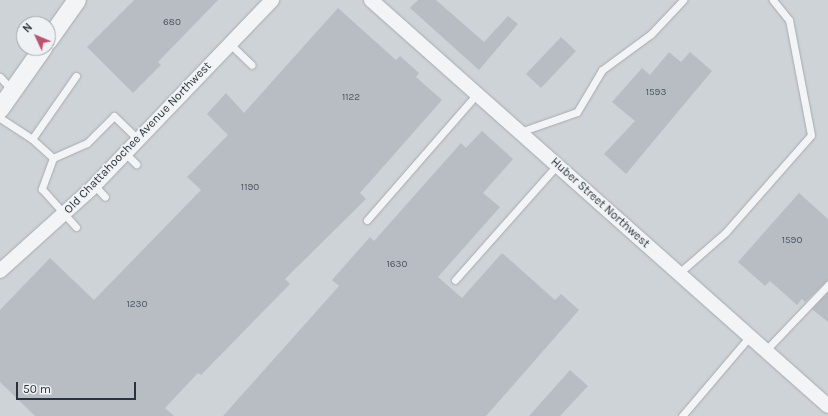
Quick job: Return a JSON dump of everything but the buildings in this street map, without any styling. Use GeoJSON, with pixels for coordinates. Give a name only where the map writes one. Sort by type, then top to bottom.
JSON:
{"type":"FeatureCollection","features":[{"type":"Feature","properties":{"kind":"street"},"geometry":{"type":"LineString","coordinates":[[56,31],[78,0]]}},
{"type":"Feature","properties":{"kind":"street","name":"Huber Street Northwest"},"geometry":{"type":"LineString","coordinates":[[371,0],[828,406]]}},
{"type":"Feature","properties":{"kind":"street","name":"Old Chattahoochee Avenue Northwest"},"geometry":{"type":"LineString","coordinates":[[0,271],[94,185],[230,44],[265,3]]}},
{"type":"Feature","properties":{"kind":"street"},"geometry":{"type":"LineString","coordinates":[[0,109],[37,56]]}},
{"type":"Feature","properties":{"kind":"lane"},"geometry":{"type":"LineString","coordinates":[[520,132],[577,112],[602,70],[651,34],[683,0]]}},
{"type":"Feature","properties":{"kind":"lane"},"geometry":{"type":"LineString","coordinates":[[678,273],[725,233],[811,135],[790,20],[773,0]]}},
{"type":"Feature","properties":{"kind":"lane"},"geometry":{"type":"LineString","coordinates":[[230,44],[252,65]]}},
{"type":"Feature","properties":{"kind":"lane"},"geometry":{"type":"LineString","coordinates":[[32,138],[76,76]]}},
{"type":"Feature","properties":{"kind":"lane"},"geometry":{"type":"LineString","coordinates":[[0,77],[13,90]]}},
{"type":"Feature","properties":{"kind":"lane"},"geometry":{"type":"LineString","coordinates":[[367,220],[477,94]]}},
{"type":"Feature","properties":{"kind":"lane"},"geometry":{"type":"LineString","coordinates":[[76,227],[42,189],[53,158],[87,143],[114,116],[138,139]]}},
{"type":"Feature","properties":{"kind":"lane"},"geometry":{"type":"LineString","coordinates":[[0,118],[32,138],[53,158]]}},
{"type":"Feature","properties":{"kind":"lane"},"geometry":{"type":"LineString","coordinates":[[125,153],[136,164]]}},
{"type":"Feature","properties":{"kind":"lane"},"geometry":{"type":"LineString","coordinates":[[455,280],[557,165]]}},
{"type":"Feature","properties":{"kind":"lane"},"geometry":{"type":"LineString","coordinates":[[94,185],[105,197]]}},
{"type":"Feature","properties":{"kind":"lane"},"geometry":{"type":"LineString","coordinates":[[766,350],[828,285]]}},
{"type":"Feature","properties":{"kind":"lane"},"geometry":{"type":"LineString","coordinates":[[682,416],[750,336]]}},
{"type":"Feature","properties":{"kind":"shaded area"},"geometry":{"type":"Polygon","coordinates":[[[0,0],[828,0],[828,416],[0,416],[0,0]]]}}]}
